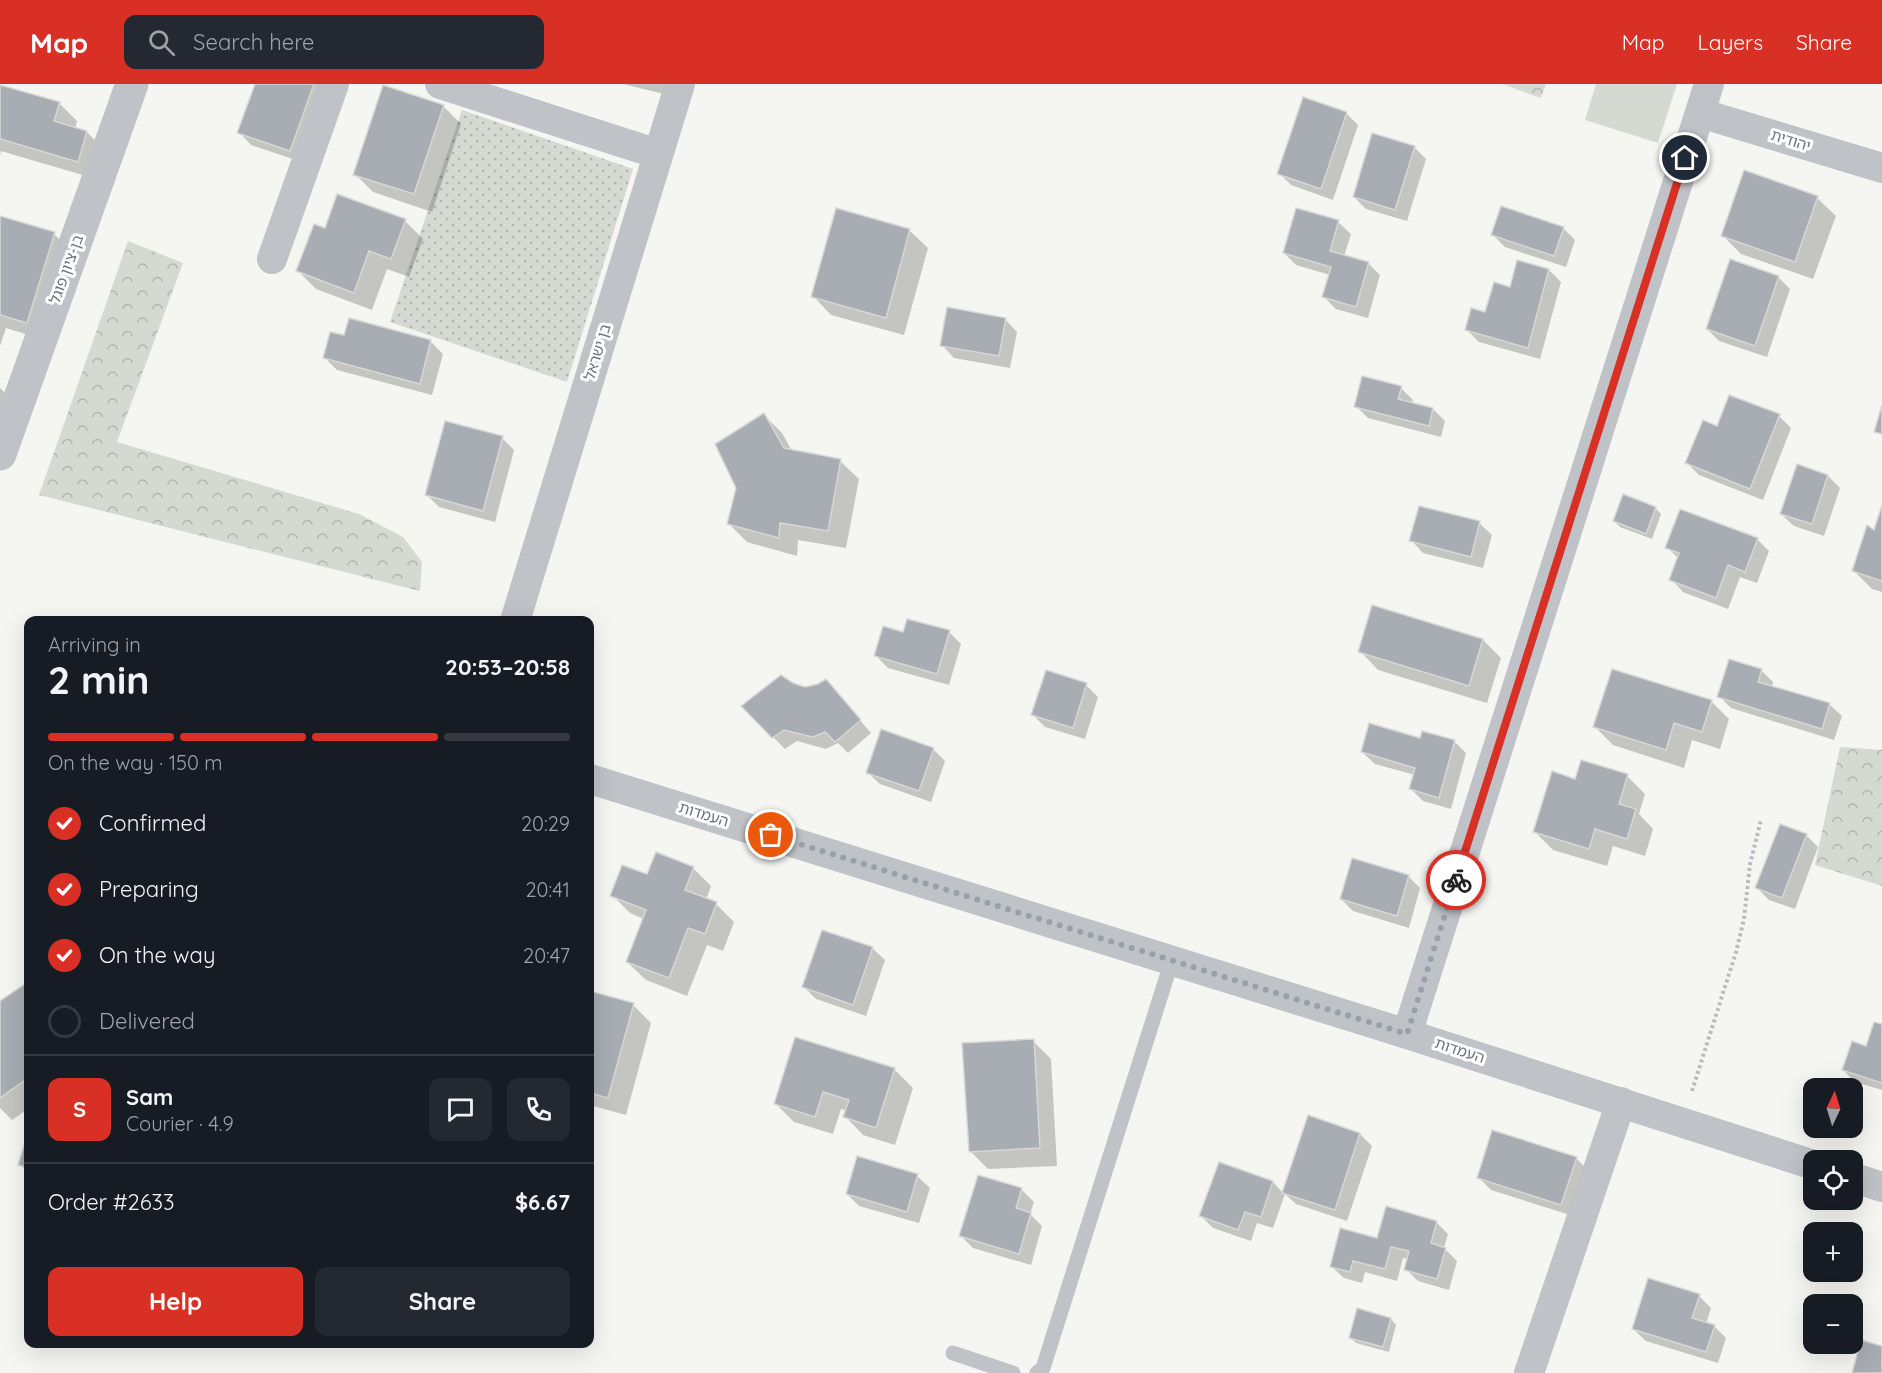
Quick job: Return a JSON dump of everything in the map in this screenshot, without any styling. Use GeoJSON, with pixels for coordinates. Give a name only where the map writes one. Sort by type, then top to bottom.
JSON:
{"type":"FeatureCollection","features":[{"type":"Feature","properties":{"kind":"street","name":"בן-ציון פוגל"},"geometry":{"type":"LineString","coordinates":[[0,454],[132,84]]}},
{"type":"Feature","properties":{"kind":"street"},"geometry":{"type":"LineString","coordinates":[[272,259],[334,84]]}},
{"type":"Feature","properties":{"kind":"street"},"geometry":{"type":"LineString","coordinates":[[440,84],[658,154]]}},
{"type":"Feature","properties":{"kind":"street","name":"בן ישראל"},"geometry":{"type":"LineString","coordinates":[[517,616],[680,84]]}},
{"type":"Feature","properties":{"kind":"street"},"geometry":{"type":"LineString","coordinates":[[1407,1034],[1709,84]]}},
{"type":"Feature","properties":{"kind":"street","name":"יהודית"},"geometry":{"type":"LineString","coordinates":[[1700,113],[1882,168]]}},
{"type":"Feature","properties":{"kind":"street","name":"העמדות"},"geometry":{"type":"LineString","coordinates":[[594,780],[1407,1034],[1803,1161]]}},
{"type":"Feature","properties":{"kind":"street"},"geometry":{"type":"LineString","coordinates":[[1529,1373],[1622,1102]]}},
{"type":"Feature","properties":{"kind":"street"},"geometry":{"type":"LineString","coordinates":[[1863,1181],[1882,1187]]}},
{"type":"Feature","properties":{"kind":"lane"},"geometry":{"type":"LineString","coordinates":[[1037,1373],[1043,1368],[1172,960]]}},
{"type":"Feature","properties":{"kind":"lane"},"geometry":{"type":"LineString","coordinates":[[953,1353],[1013,1373]]}},
{"type":"Feature","properties":{"kind":"path"},"geometry":{"type":"LineString","coordinates":[[1682,1122],[1736,952],[1744,919],[1750,864],[1761,820]]}},
{"type":"Feature","properties":{"kind":"green space"},"geometry":{"type":"Polygon","coordinates":[[[1502,84],[1546,84],[1541,98],[1502,84]]]}},
{"type":"Feature","properties":{"kind":"green space"},"geometry":{"type":"Polygon","coordinates":[[[1596,84],[1677,84],[1658,143],[1585,120],[1596,84]]]}},
{"type":"Feature","properties":{"kind":"green space"},"geometry":{"type":"Polygon","coordinates":[[[462,110],[633,169],[567,382],[390,322],[462,110]]]}},
{"type":"Feature","properties":{"kind":"green space"},"geometry":{"type":"Polygon","coordinates":[[[128,241],[183,263],[117,442],[359,514],[403,537],[422,562],[420,591],[39,495],[128,241]]]}},
{"type":"Feature","properties":{"kind":"green space"},"geometry":{"type":"Polygon","coordinates":[[[1840,747],[1882,750],[1882,886],[1815,865],[1840,747]]]}},
{"type":"Feature","properties":{"kind":"building"},"geometry":{"type":"Polygon","coordinates":[[[255,84],[314,84],[290,151],[237,133],[255,84]]]}},
{"type":"Feature","properties":{"kind":"building"},"geometry":{"type":"Polygon","coordinates":[[[0,85],[60,102],[54,121],[87,131],[78,162],[0,139],[0,85]]]}},
{"type":"Feature","properties":{"kind":"building"},"geometry":{"type":"Polygon","coordinates":[[[383,85],[444,105],[414,194],[353,175],[383,85]]]}},
{"type":"Feature","properties":{"kind":"building"},"geometry":{"type":"Polygon","coordinates":[[[1303,97],[1347,112],[1321,189],[1277,174],[1303,97]]]}},
{"type":"Feature","properties":{"kind":"building"},"geometry":{"type":"Polygon","coordinates":[[[1372,133],[1415,146],[1395,210],[1353,197],[1372,133]]]}},
{"type":"Feature","properties":{"kind":"building"},"geometry":{"type":"Polygon","coordinates":[[[1744,170],[1818,196],[1795,262],[1721,236],[1744,170]]]}},
{"type":"Feature","properties":{"kind":"building"},"geometry":{"type":"Polygon","coordinates":[[[337,194],[406,219],[391,259],[369,251],[354,293],[296,271],[314,224],[325,228],[337,194]]]}},
{"type":"Feature","properties":{"kind":"building"},"geometry":{"type":"Polygon","coordinates":[[[1501,206],[1564,227],[1554,256],[1491,235],[1501,206]]]}},
{"type":"Feature","properties":{"kind":"building"},"geometry":{"type":"Polygon","coordinates":[[[836,208],[910,229],[886,318],[811,297],[836,208]]]}},
{"type":"Feature","properties":{"kind":"building"},"geometry":{"type":"Polygon","coordinates":[[[1296,208],[1339,220],[1330,251],[1369,262],[1356,307],[1322,297],[1331,267],[1283,253],[1296,208]]]}},
{"type":"Feature","properties":{"kind":"building"},"geometry":{"type":"Polygon","coordinates":[[[0,216],[55,232],[27,323],[0,315],[0,216]]]}},
{"type":"Feature","properties":{"kind":"building"},"geometry":{"type":"Polygon","coordinates":[[[1730,259],[1779,276],[1755,346],[1706,329],[1730,259]]]}},
{"type":"Feature","properties":{"kind":"building"},"geometry":{"type":"Polygon","coordinates":[[[1517,260],[1549,269],[1528,348],[1465,330],[1471,308],[1485,312],[1494,282],[1510,287],[1517,260]]]}},
{"type":"Feature","properties":{"kind":"building"},"geometry":{"type":"Polygon","coordinates":[[[947,307],[1006,318],[999,356],[940,346],[947,307]]]}},
{"type":"Feature","properties":{"kind":"building"},"geometry":{"type":"Polygon","coordinates":[[[349,318],[431,340],[420,384],[323,358],[330,332],[344,335],[349,318]]]}},
{"type":"Feature","properties":{"kind":"building"},"geometry":{"type":"Polygon","coordinates":[[[1362,376],[1402,386],[1398,399],[1433,408],[1429,426],[1354,407],[1362,376]]]}},
{"type":"Feature","properties":{"kind":"building"},"geometry":{"type":"Polygon","coordinates":[[[1729,395],[1780,414],[1750,489],[1685,463],[1703,420],[1717,426],[1729,395]]]}},
{"type":"Feature","properties":{"kind":"building"},"geometry":{"type":"Polygon","coordinates":[[[1882,405],[1882,434],[1874,432],[1882,405]]]}},
{"type":"Feature","properties":{"kind":"building"},"geometry":{"type":"Polygon","coordinates":[[[764,413],[784,448],[841,459],[828,531],[780,523],[779,538],[727,524],[736,488],[715,444],[764,413]]]}},
{"type":"Feature","properties":{"kind":"building"},"geometry":{"type":"Polygon","coordinates":[[[445,421],[503,436],[483,511],[425,495],[445,421]]]}},
{"type":"Feature","properties":{"kind":"building"},"geometry":{"type":"Polygon","coordinates":[[[1797,464],[1828,475],[1812,524],[1780,514],[1797,464]]]}},
{"type":"Feature","properties":{"kind":"building"},"geometry":{"type":"Polygon","coordinates":[[[1623,494],[1656,507],[1646,534],[1613,521],[1623,494]]]}},
{"type":"Feature","properties":{"kind":"building"},"geometry":{"type":"Polygon","coordinates":[[[1882,505],[1882,581],[1852,571],[1867,525],[1874,530],[1882,505]]]}},
{"type":"Feature","properties":{"kind":"building"},"geometry":{"type":"Polygon","coordinates":[[[1419,506],[1480,521],[1471,557],[1409,541],[1419,506]]]}},
{"type":"Feature","properties":{"kind":"building"},"geometry":{"type":"Polygon","coordinates":[[[1680,509],[1758,538],[1745,572],[1728,565],[1716,598],[1669,580],[1679,553],[1665,548],[1680,509]]]}},
{"type":"Feature","properties":{"kind":"building"},"geometry":{"type":"Polygon","coordinates":[[[1372,605],[1483,639],[1469,686],[1358,652],[1372,605]]]}},
{"type":"Feature","properties":{"kind":"building"},"geometry":{"type":"Polygon","coordinates":[[[907,619],[950,630],[937,674],[874,656],[883,626],[903,632],[907,619]]]}},
{"type":"Feature","properties":{"kind":"building"},"geometry":{"type":"Polygon","coordinates":[[[1729,659],[1762,669],[1758,682],[1830,703],[1822,729],[1717,697],[1729,659]]]}},
{"type":"Feature","properties":{"kind":"building"},"geometry":{"type":"Polygon","coordinates":[[[1612,669],[1712,700],[1702,732],[1674,723],[1666,750],[1593,727],[1612,669]]]}},
{"type":"Feature","properties":{"kind":"building"},"geometry":{"type":"Polygon","coordinates":[[[1046,670],[1087,683],[1073,728],[1031,715],[1046,670]]]}},
{"type":"Feature","properties":{"kind":"building"},"geometry":{"type":"Polygon","coordinates":[[[781,675],[805,687],[818,684],[826,679],[861,720],[835,742],[825,732],[813,737],[784,730],[772,738],[741,706],[781,675]]]}},
{"type":"Feature","properties":{"kind":"building"},"geometry":{"type":"Polygon","coordinates":[[[1369,723],[1420,738],[1422,731],[1455,740],[1439,798],[1409,789],[1415,768],[1361,752],[1369,723]]]}},
{"type":"Feature","properties":{"kind":"building"},"geometry":{"type":"Polygon","coordinates":[[[881,729],[934,748],[919,791],[866,773],[881,729]]]}},
{"type":"Feature","properties":{"kind":"building"},"geometry":{"type":"Polygon","coordinates":[[[1581,760],[1628,774],[1619,804],[1636,809],[1627,839],[1595,829],[1589,849],[1533,832],[1552,771],[1575,779],[1581,760]]]}},
{"type":"Feature","properties":{"kind":"building"},"geometry":{"type":"Polygon","coordinates":[[[1780,824],[1807,834],[1782,898],[1755,888],[1780,824]]]}},
{"type":"Feature","properties":{"kind":"building"},"geometry":{"type":"Polygon","coordinates":[[[656,852],[694,867],[685,890],[717,902],[705,934],[688,928],[669,978],[626,962],[646,910],[610,896],[622,865],[647,874],[656,852]]]}},
{"type":"Feature","properties":{"kind":"building"},"geometry":{"type":"Polygon","coordinates":[[[1352,858],[1409,875],[1397,916],[1340,899],[1352,858]]]}},
{"type":"Feature","properties":{"kind":"building"},"geometry":{"type":"Polygon","coordinates":[[[822,930],[873,947],[853,1005],[802,987],[822,930]]]}},
{"type":"Feature","properties":{"kind":"building"},"geometry":{"type":"Polygon","coordinates":[[[24,985],[24,1081],[0,1098],[0,1001],[24,985]]]}},
{"type":"Feature","properties":{"kind":"building"},"geometry":{"type":"Polygon","coordinates":[[[594,992],[634,1003],[608,1098],[594,1094],[594,992]]]}},
{"type":"Feature","properties":{"kind":"building"},"geometry":{"type":"Polygon","coordinates":[[[1874,1022],[1882,1024],[1882,1083],[1842,1070],[1852,1041],[1866,1046],[1874,1022]]]}},
{"type":"Feature","properties":{"kind":"building"},"geometry":{"type":"Polygon","coordinates":[[[795,1037],[895,1068],[876,1128],[843,1117],[849,1100],[823,1092],[815,1117],[774,1104],[795,1037]]]}},
{"type":"Feature","properties":{"kind":"building"},"geometry":{"type":"Polygon","coordinates":[[[1034,1039],[1040,1148],[969,1152],[962,1043],[1034,1039]]]}},
{"type":"Feature","properties":{"kind":"building"},"geometry":{"type":"Polygon","coordinates":[[[1308,1115],[1360,1133],[1335,1210],[1282,1193],[1308,1115]]]}},
{"type":"Feature","properties":{"kind":"building"},"geometry":{"type":"Polygon","coordinates":[[[1492,1130],[1577,1157],[1561,1205],[1477,1178],[1492,1130]]]}},
{"type":"Feature","properties":{"kind":"building"},"geometry":{"type":"Polygon","coordinates":[[[24,1145],[24,1167],[18,1165],[24,1145]]]}},
{"type":"Feature","properties":{"kind":"building"},"geometry":{"type":"Polygon","coordinates":[[[857,1156],[918,1174],[907,1212],[846,1194],[857,1156]]]}},
{"type":"Feature","properties":{"kind":"building"},"geometry":{"type":"Polygon","coordinates":[[[1219,1162],[1273,1181],[1261,1217],[1245,1212],[1238,1230],[1199,1216],[1219,1162]]]}},
{"type":"Feature","properties":{"kind":"building"},"geometry":{"type":"Polygon","coordinates":[[[978,1175],[1022,1188],[1016,1208],[1031,1213],[1019,1254],[959,1236],[978,1175]]]}},
{"type":"Feature","properties":{"kind":"building"},"geometry":{"type":"Polygon","coordinates":[[[1386,1206],[1437,1221],[1431,1243],[1446,1248],[1437,1279],[1404,1270],[1409,1251],[1391,1247],[1385,1269],[1353,1261],[1350,1272],[1330,1267],[1340,1228],[1377,1238],[1386,1206]]]}},
{"type":"Feature","properties":{"kind":"building"},"geometry":{"type":"Polygon","coordinates":[[[1648,1278],[1700,1294],[1692,1318],[1715,1325],[1706,1352],[1632,1329],[1648,1278]]]}},
{"type":"Feature","properties":{"kind":"building"},"geometry":{"type":"Polygon","coordinates":[[[1357,1308],[1391,1318],[1383,1347],[1349,1338],[1357,1308]]]}},
{"type":"Feature","properties":{"kind":"building"},"geometry":{"type":"Polygon","coordinates":[[[1863,1341],[1882,1346],[1882,1373],[1852,1373],[1857,1354],[1863,1354],[1863,1341]]]}},
{"type":"Feature","properties":{"kind":"way so far"},"geometry":{"type":"LineString","coordinates":[[771,835],[1407,1034],[1456,880]]}},
{"type":"Feature","properties":{"kind":"route"},"geometry":{"type":"LineString","coordinates":[[1456,880],[1685,158]]}}]}
